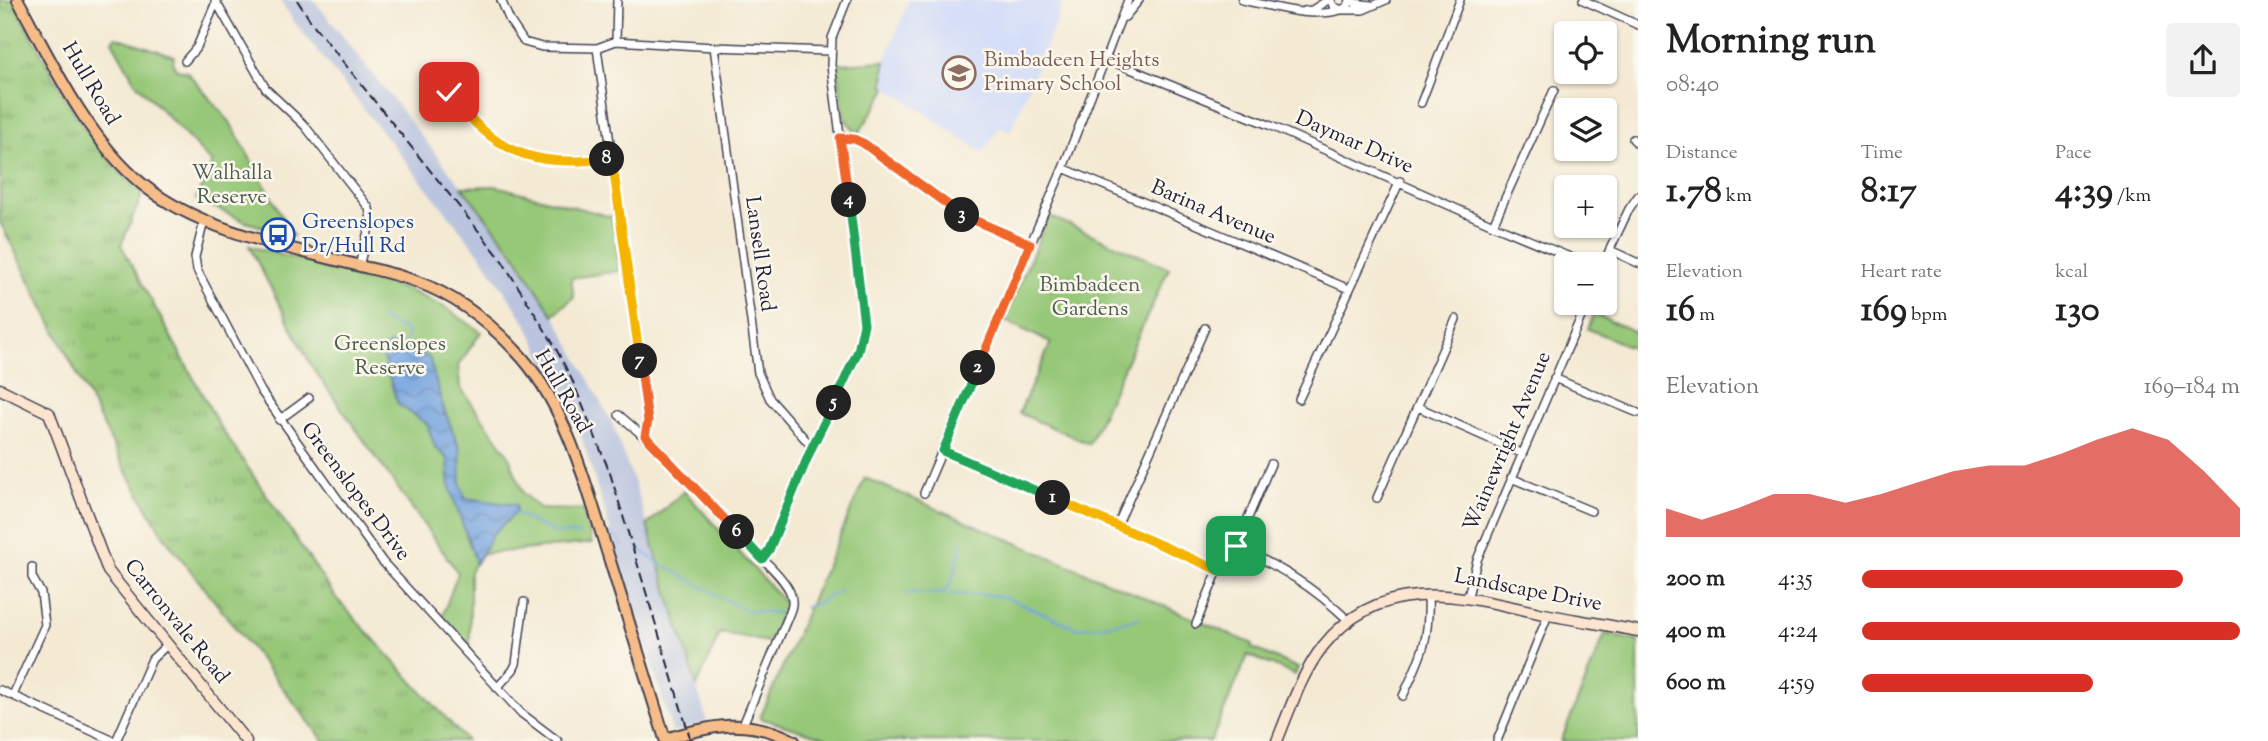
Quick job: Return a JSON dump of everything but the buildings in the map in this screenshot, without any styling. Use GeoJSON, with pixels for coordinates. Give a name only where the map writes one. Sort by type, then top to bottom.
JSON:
{"type":"FeatureCollection","features":[{"type":"Feature","properties":{"kind":"main road","name":"Hull Road"},"geometry":{"type":"LineString","coordinates":[[18,0],[85,117],[115,157],[162,199],[204,221],[413,280],[438,290],[467,307],[517,351],[537,378],[566,431],[585,483],[665,740]]}},
{"type":"Feature","properties":{"kind":"main road"},"geometry":{"type":"LineString","coordinates":[[665,740],[714,726],[743,725],[768,730],[794,741]]}},
{"type":"Feature","properties":{"kind":"street"},"geometry":{"type":"LineString","coordinates":[[501,0],[510,22],[524,42],[542,47],[597,48],[616,41],[830,51]]}},
{"type":"Feature","properties":{"kind":"street"},"geometry":{"type":"LineString","coordinates":[[616,41],[617,0]]}},
{"type":"Feature","properties":{"kind":"street"},"geometry":{"type":"LineString","coordinates":[[762,559],[769,550],[812,447],[858,351],[864,324],[830,51],[832,38],[847,0]]}},
{"type":"Feature","properties":{"kind":"street"},"geometry":{"type":"LineString","coordinates":[[924,494],[1063,168],[1128,0]]}},
{"type":"Feature","properties":{"kind":"street"},"geometry":{"type":"LineString","coordinates":[[1119,27],[1139,0]]}},
{"type":"Feature","properties":{"kind":"street"},"geometry":{"type":"LineString","coordinates":[[1242,0],[1325,15],[1342,10],[1363,10],[1386,0]]}},
{"type":"Feature","properties":{"kind":"street"},"geometry":{"type":"LineString","coordinates":[[1300,11],[1312,10],[1330,0],[1333,6],[1342,10]]}},
{"type":"Feature","properties":{"kind":"street"},"geometry":{"type":"LineString","coordinates":[[1342,10],[1351,0],[1364,5],[1374,5]]}},
{"type":"Feature","properties":{"kind":"street"},"geometry":{"type":"LineString","coordinates":[[1421,103],[1460,0]]}},
{"type":"Feature","properties":{"kind":"street"},"geometry":{"type":"LineString","coordinates":[[184,61],[197,47],[215,1]]}},
{"type":"Feature","properties":{"kind":"street"},"geometry":{"type":"LineString","coordinates":[[215,1],[266,89],[305,126],[369,208],[372,220],[359,266]]}},
{"type":"Feature","properties":{"kind":"street"},"geometry":{"type":"LineString","coordinates":[[1586,1],[1638,25]]}},
{"type":"Feature","properties":{"kind":"street","name":"Lansell Road"},"geometry":{"type":"LineString","coordinates":[[714,47],[758,373],[770,399],[812,447]]}},
{"type":"Feature","properties":{"kind":"street"},"geometry":{"type":"LineString","coordinates":[[597,48],[648,421],[645,436]]}},
{"type":"Feature","properties":{"kind":"street","name":"Daymar Drive"},"geometry":{"type":"LineString","coordinates":[[1106,59],[1269,125],[1558,252]]}},
{"type":"Feature","properties":{"kind":"street"},"geometry":{"type":"LineString","coordinates":[[1493,225],[1554,90]]}},
{"type":"Feature","properties":{"kind":"street"},"geometry":{"type":"LineString","coordinates":[[449,92],[477,126],[493,139],[518,152],[556,162],[612,158]]}},
{"type":"Feature","properties":{"kind":"street"},"geometry":{"type":"LineString","coordinates":[[840,138],[863,143],[959,214],[1030,244]]}},
{"type":"Feature","properties":{"kind":"street","name":"Barina Avenue"},"geometry":{"type":"LineString","coordinates":[[1063,168],[1349,289]]}},
{"type":"Feature","properties":{"kind":"street"},"geometry":{"type":"LineString","coordinates":[[1299,399],[1400,181]]}},
{"type":"Feature","properties":{"kind":"street"},"geometry":{"type":"LineString","coordinates":[[1638,196],[1610,250],[1638,263]]}},
{"type":"Feature","properties":{"kind":"street","name":"Greenslopes Drive"},"geometry":{"type":"LineString","coordinates":[[204,221],[195,257],[197,270],[279,420],[382,561],[521,713],[558,741]]}},
{"type":"Feature","properties":{"kind":"street","name":"Wainewright Avenue"},"geometry":{"type":"LineString","coordinates":[[1468,596],[1477,560],[1582,315]]}},
{"type":"Feature","properties":{"kind":"street"},"geometry":{"type":"LineString","coordinates":[[1377,498],[1456,320]]}},
{"type":"Feature","properties":{"kind":"street"},"geometry":{"type":"LineString","coordinates":[[1117,526],[1205,328]]}},
{"type":"Feature","properties":{"kind":"street"},"geometry":{"type":"LineString","coordinates":[[1555,378],[1638,414]]}},
{"type":"Feature","properties":{"kind":"street","name":"Carronvale Road"},"geometry":{"type":"LineString","coordinates":[[0,389],[49,413],[108,571],[246,741]]}},
{"type":"Feature","properties":{"kind":"street"},"geometry":{"type":"LineString","coordinates":[[279,420],[309,398]]}},
{"type":"Feature","properties":{"kind":"street"},"geometry":{"type":"LineString","coordinates":[[1418,408],[1521,453]]}},
{"type":"Feature","properties":{"kind":"street"},"geometry":{"type":"LineString","coordinates":[[617,414],[645,436],[788,588],[793,603],[743,725]]}},
{"type":"Feature","properties":{"kind":"street"},"geometry":{"type":"LineString","coordinates":[[943,451],[1218,570]]}},
{"type":"Feature","properties":{"kind":"street"},"geometry":{"type":"LineString","coordinates":[[1196,624],[1218,570],[1236,546],[1271,464]]}},
{"type":"Feature","properties":{"kind":"street"},"geometry":{"type":"LineString","coordinates":[[1511,478],[1591,511]]}},
{"type":"Feature","properties":{"kind":"street"},"geometry":{"type":"LineString","coordinates":[[1236,546],[1289,573],[1321,594],[1348,620]]}},
{"type":"Feature","properties":{"kind":"street"},"geometry":{"type":"LineString","coordinates":[[13,695],[46,625],[41,593],[33,577],[32,567]]}},
{"type":"Feature","properties":{"kind":"street"},"geometry":{"type":"LineString","coordinates":[[1403,696],[1426,643],[1428,594]]}},
{"type":"Feature","properties":{"kind":"street","name":"Landscape Drive"},"geometry":{"type":"LineString","coordinates":[[1277,741],[1309,667],[1322,647],[1348,620],[1384,602],[1428,594],[1468,596],[1548,615],[1638,631]]}},
{"type":"Feature","properties":{"kind":"street"},"geometry":{"type":"LineString","coordinates":[[497,688],[516,664],[524,602]]}},
{"type":"Feature","properties":{"kind":"street"},"geometry":{"type":"LineString","coordinates":[[1497,741],[1548,615]]}},
{"type":"Feature","properties":{"kind":"street"},"geometry":{"type":"LineString","coordinates":[[0,690],[115,741],[152,659],[168,644]]}},
{"type":"Feature","properties":{"kind":"shaded area"},"geometry":{"type":"Polygon","coordinates":[[[280,0],[314,0],[496,230],[556,318],[612,423],[636,488],[707,721],[673,733],[580,432],[527,325],[482,257],[295,23],[280,0]]]}},
{"type":"Feature","properties":{"kind":"shaded area","name":"Bimbadeen Heights Primary School"},"geometry":{"type":"Polygon","coordinates":[[[909,0],[1065,0],[1010,132],[1000,126],[983,153],[884,85],[885,61],[909,0]]]}},
{"type":"Feature","properties":{"kind":"green space"},"geometry":{"type":"Polygon","coordinates":[[[0,0],[13,0],[54,78],[85,129],[122,174],[143,193],[121,245],[219,425],[336,598],[467,741],[324,741],[162,534],[123,465],[0,222],[0,0]]]}},
{"type":"Feature","properties":{"kind":"green space","name":"Walhalla Reserve"},"geometry":{"type":"Polygon","coordinates":[[[116,37],[174,56],[176,69],[187,72],[230,122],[293,236],[246,222],[196,199],[212,163],[135,82],[112,41],[116,37]]]}},
{"type":"Feature","properties":{"kind":"green space"},"geometry":{"type":"Polygon","coordinates":[[[885,61],[884,85],[887,89],[858,134],[844,118],[837,64],[885,61]]]}},
{"type":"Feature","properties":{"kind":"green space"},"geometry":{"type":"Polygon","coordinates":[[[496,186],[612,217],[620,271],[571,278],[574,297],[553,315],[514,253],[462,187],[496,186]]]}},
{"type":"Feature","properties":{"kind":"green space","name":"Bimbadeen Gardens"},"geometry":{"type":"Polygon","coordinates":[[[1049,216],[1169,268],[1089,444],[1019,413],[1051,343],[1004,320],[1049,216]]]}},
{"type":"Feature","properties":{"kind":"green space","name":"Greenslopes Reserve"},"geometry":{"type":"Polygon","coordinates":[[[249,246],[408,290],[446,308],[481,332],[458,366],[460,387],[508,454],[523,493],[540,509],[583,510],[592,543],[481,554],[470,571],[470,648],[442,617],[458,573],[312,367],[249,246]]]}},
{"type":"Feature","properties":{"kind":"green space"},"geometry":{"type":"Polygon","coordinates":[[[1594,315],[1596,315],[1638,333],[1638,350],[1588,329],[1594,315]]]}},
{"type":"Feature","properties":{"kind":"green space"},"geometry":{"type":"Polygon","coordinates":[[[865,478],[1253,644],[1252,648],[1298,668],[1295,675],[1248,655],[1211,741],[828,741],[760,718],[865,478]]]}},
{"type":"Feature","properties":{"kind":"green space"},"geometry":{"type":"Polygon","coordinates":[[[684,491],[786,604],[769,642],[720,633],[697,686],[647,525],[684,491]]]}},
{"type":"Feature","properties":{"kind":"green space"},"geometry":{"type":"Polygon","coordinates":[[[1605,634],[1638,641],[1638,741],[1561,741],[1605,634]]]}},
{"type":"Feature","properties":{"kind":"water"},"geometry":{"type":"Polygon","coordinates":[[[389,344],[429,357],[443,407],[460,449],[461,485],[465,498],[516,505],[516,512],[492,535],[476,563],[450,488],[448,459],[435,447],[427,424],[398,404],[382,355],[389,344]]]}},
{"type":"Feature","properties":{"kind":"waterway"},"geometry":{"type":"LineString","coordinates":[[380,319],[407,331],[405,349]]}},
{"type":"Feature","properties":{"kind":"waterway"},"geometry":{"type":"LineString","coordinates":[[515,513],[555,533],[580,534]]}},
{"type":"Feature","properties":{"kind":"waterway"},"geometry":{"type":"LineString","coordinates":[[609,533],[618,539],[623,547]]}},
{"type":"Feature","properties":{"kind":"waterway"},"geometry":{"type":"LineString","coordinates":[[940,594],[951,584],[963,542]]}},
{"type":"Feature","properties":{"kind":"waterway"},"geometry":{"type":"LineString","coordinates":[[637,547],[654,560],[746,611],[781,613]]}},
{"type":"Feature","properties":{"kind":"waterway"},"geometry":{"type":"LineString","coordinates":[[804,607],[842,591]]}},
{"type":"Feature","properties":{"kind":"waterway"},"geometry":{"type":"LineString","coordinates":[[904,593],[990,595],[1007,598],[1077,628],[1141,618]]}},
{"type":"Feature","properties":{"kind":"railway"},"geometry":{"type":"LineString","coordinates":[[297,0],[312,23],[501,259],[553,343],[573,382],[610,473],[691,741]]}},
{"type":"Feature","properties":{"kind":"place","name":"Bimbadeen Heights Primary School"},"geometry":{"type":"Point","coordinates":[959,73]}},
{"type":"Feature","properties":{"kind":"place","name":"Greenslopes Dr/Hull Rd"},"geometry":{"type":"Point","coordinates":[278,235]}},
{"type":"Feature","properties":{"kind":"route"},"geometry":{"type":"LineString","coordinates":[[449,92],[477,126],[493,139],[518,152],[556,162],[612,158],[648,421],[645,436],[762,559],[769,550],[812,447],[858,351],[862,336],[864,313],[840,138],[863,143],[959,214],[1030,244],[943,451],[1218,570],[1236,546]]}}]}
